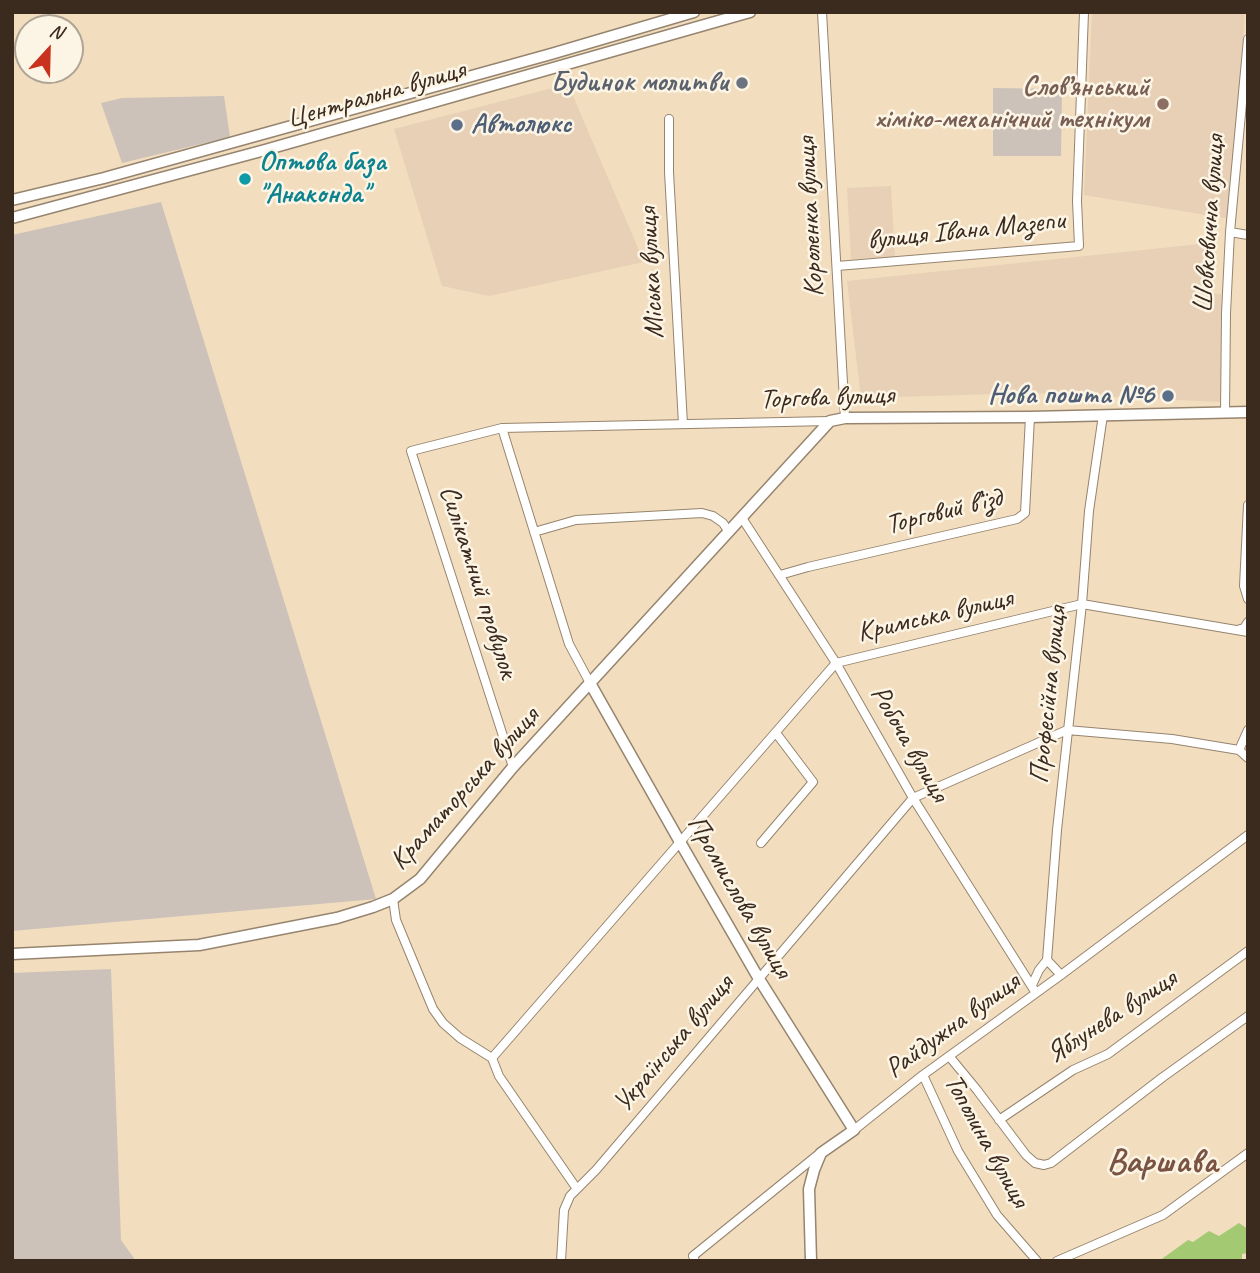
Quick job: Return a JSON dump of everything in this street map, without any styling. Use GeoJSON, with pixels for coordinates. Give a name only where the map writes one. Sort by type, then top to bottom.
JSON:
{"type":"FeatureCollection","features":[{"type":"Feature","properties":{"kind":"street","name":"Центральна вулиця"},"geometry":{"type":"LineString","coordinates":[[12,200],[104,178],[694,12]]}},
{"type":"Feature","properties":{"kind":"street","name":"Центральна вулиця"},"geometry":{"type":"LineString","coordinates":[[12,218],[750,12]]}},
{"type":"Feature","properties":{"kind":"street","name":"Короленка вулиця"},"geometry":{"type":"LineString","coordinates":[[822,12],[845,418]]}},
{"type":"Feature","properties":{"kind":"street","name":"вулиця Івана Мазепи"},"geometry":{"type":"LineString","coordinates":[[837,266],[1079,246],[1077,201],[1084,12]]}},
{"type":"Feature","properties":{"kind":"street","name":"Шовковична вулиця"},"geometry":{"type":"LineString","coordinates":[[1225,412],[1230,232],[1248,39]]}},
{"type":"Feature","properties":{"kind":"street","name":"Міська вулиця"},"geometry":{"type":"LineString","coordinates":[[669,119],[669,172],[683,424]]}},
{"type":"Feature","properties":{"kind":"street"},"geometry":{"type":"LineString","coordinates":[[1230,232],[1248,235]]}},
{"type":"Feature","properties":{"kind":"street","name":"Торгова вулиця"},"geometry":{"type":"LineString","coordinates":[[411,452],[502,428],[830,421],[845,418],[1248,412]]}},
{"type":"Feature","properties":{"kind":"street","name":"Професійна вулиця"},"geometry":{"type":"LineString","coordinates":[[1047,960],[1089,511],[1103,415]]}},
{"type":"Feature","properties":{"kind":"street","name":"Торговий в’їзд"},"geometry":{"type":"LineString","coordinates":[[779,575],[1017,519],[1025,513],[1030,417]]}},
{"type":"Feature","properties":{"kind":"street","name":"Краматорська вулиця"},"geometry":{"type":"LineString","coordinates":[[12,954],[199,946],[337,918],[393,899],[420,879],[513,767],[830,421]]}},
{"type":"Feature","properties":{"kind":"street"},"geometry":{"type":"LineString","coordinates":[[502,428],[569,644],[590,683]]}},
{"type":"Feature","properties":{"kind":"street","name":"Силікатний провулок"},"geometry":{"type":"LineString","coordinates":[[411,452],[513,767]]}},
{"type":"Feature","properties":{"kind":"street"},"geometry":{"type":"LineString","coordinates":[[1248,505],[1248,599]]}},
{"type":"Feature","properties":{"kind":"street"},"geometry":{"type":"LineString","coordinates":[[534,532],[576,520],[702,513],[723,523],[729,532]]}},
{"type":"Feature","properties":{"kind":"street","name":"Робоча вулиця"},"geometry":{"type":"LineString","coordinates":[[742,518],[836,663],[913,798],[1034,989]]}},
{"type":"Feature","properties":{"kind":"street","name":"Кримська вулиця"},"geometry":{"type":"LineString","coordinates":[[836,663],[1082,604],[1248,632]]}},
{"type":"Feature","properties":{"kind":"street"},"geometry":{"type":"LineString","coordinates":[[1237,630],[1244,628],[1248,622]]}},
{"type":"Feature","properties":{"kind":"street"},"geometry":{"type":"LineString","coordinates":[[492,1058],[836,663]]}},
{"type":"Feature","properties":{"kind":"street","name":"Промислова вулиця"},"geometry":{"type":"LineString","coordinates":[[590,683],[760,978],[854,1130]]}},
{"type":"Feature","properties":{"kind":"street"},"geometry":{"type":"LineString","coordinates":[[913,798],[1067,730],[1172,739],[1239,750],[1248,758]]}},
{"type":"Feature","properties":{"kind":"street"},"geometry":{"type":"LineString","coordinates":[[1239,750],[1248,730]]}},
{"type":"Feature","properties":{"kind":"street"},"geometry":{"type":"LineString","coordinates":[[761,843],[813,782],[776,733]]}},
{"type":"Feature","properties":{"kind":"street","name":"Українська вулиця"},"geometry":{"type":"LineString","coordinates":[[577,1189],[913,798]]}},
{"type":"Feature","properties":{"kind":"street","name":"Райдужна вулиця"},"geometry":{"type":"LineString","coordinates":[[695,1261],[693,1256],[821,1153],[1034,989],[1061,975],[1248,835]]}},
{"type":"Feature","properties":{"kind":"street"},"geometry":{"type":"LineString","coordinates":[[393,899],[396,920],[433,1009],[443,1023],[460,1038],[492,1058],[499,1076],[577,1189],[570,1196],[564,1210],[561,1261]]}},
{"type":"Feature","properties":{"kind":"street","name":"Яблунева вулиця"},"geometry":{"type":"LineString","coordinates":[[999,1119],[1073,1070],[1108,1054],[1248,951]]}},
{"type":"Feature","properties":{"kind":"street"},"geometry":{"type":"LineString","coordinates":[[1034,989],[1039,970],[1047,960],[1061,975]]}},
{"type":"Feature","properties":{"kind":"street"},"geometry":{"type":"LineString","coordinates":[[949,1056],[1026,1155],[1035,1163],[1044,1165],[1051,1163],[1248,1016]]}},
{"type":"Feature","properties":{"kind":"street","name":"Тополина вулиця"},"geometry":{"type":"LineString","coordinates":[[923,1075],[958,1151],[997,1216],[1037,1261]]}},
{"type":"Feature","properties":{"kind":"street"},"geometry":{"type":"LineString","coordinates":[[811,1261],[809,1189],[821,1153]]}},
{"type":"Feature","properties":{"kind":"street"},"geometry":{"type":"LineString","coordinates":[[1057,1261],[1163,1215],[1248,1153]]}},
{"type":"Feature","properties":{"kind":"shaded area","name":"Слов’янський хіміко-механічний технікум"},"geometry":{"type":"Polygon","coordinates":[[[1092,12],[1245,12],[1230,219],[1084,195],[1092,12]]]}},
{"type":"Feature","properties":{"kind":"shaded area"},"geometry":{"type":"Polygon","coordinates":[[[568,84],[644,262],[489,296],[442,286],[394,129],[568,84]]]}},
{"type":"Feature","properties":{"kind":"shaded area"},"geometry":{"type":"Polygon","coordinates":[[[993,88],[1062,89],[1061,156],[993,156],[993,88]]]}},
{"type":"Feature","properties":{"kind":"shaded area"},"geometry":{"type":"Polygon","coordinates":[[[224,96],[230,137],[122,163],[101,103],[122,98],[224,96]]]}},
{"type":"Feature","properties":{"kind":"shaded area"},"geometry":{"type":"Polygon","coordinates":[[[891,186],[895,257],[851,259],[847,188],[891,186]]]}},
{"type":"Feature","properties":{"kind":"shaded area"},"geometry":{"type":"Polygon","coordinates":[[[161,202],[376,899],[12,931],[12,235],[161,202]]]}},
{"type":"Feature","properties":{"kind":"shaded area"},"geometry":{"type":"Polygon","coordinates":[[[1209,243],[1207,293],[1221,294],[1220,402],[1031,393],[861,398],[847,281],[1209,243]]]}},
{"type":"Feature","properties":{"kind":"shaded area"},"geometry":{"type":"Polygon","coordinates":[[[111,969],[121,1240],[136,1261],[12,1261],[12,973],[111,969]]]}},
{"type":"Feature","properties":{"kind":"green space"},"geometry":{"type":"Polygon","coordinates":[[[1239,1223],[1248,1229],[1248,1253],[1242,1254],[1242,1261],[1159,1261],[1188,1240],[1193,1242],[1209,1231],[1219,1236],[1239,1223]]]}},
{"type":"Feature","properties":{"kind":"place","name":"Будинок молитви"},"geometry":{"type":"Point","coordinates":[742,83]}},
{"type":"Feature","properties":{"kind":"place","name":"Слов’янський хіміко-механічний технікум"},"geometry":{"type":"Point","coordinates":[1163,104]}},
{"type":"Feature","properties":{"kind":"place","name":"Автолюкс"},"geometry":{"type":"Point","coordinates":[457,125]}},
{"type":"Feature","properties":{"kind":"place","name":"Оптова база \"Анаконда\""},"geometry":{"type":"Point","coordinates":[245,179]}},
{"type":"Feature","properties":{"kind":"place","name":"Нова пошта №6"},"geometry":{"type":"Point","coordinates":[1168,396]}},
{"type":"Feature","properties":{"kind":"district","name":"Варшава"},"geometry":{"type":"Point","coordinates":[1162,1163]}}]}
